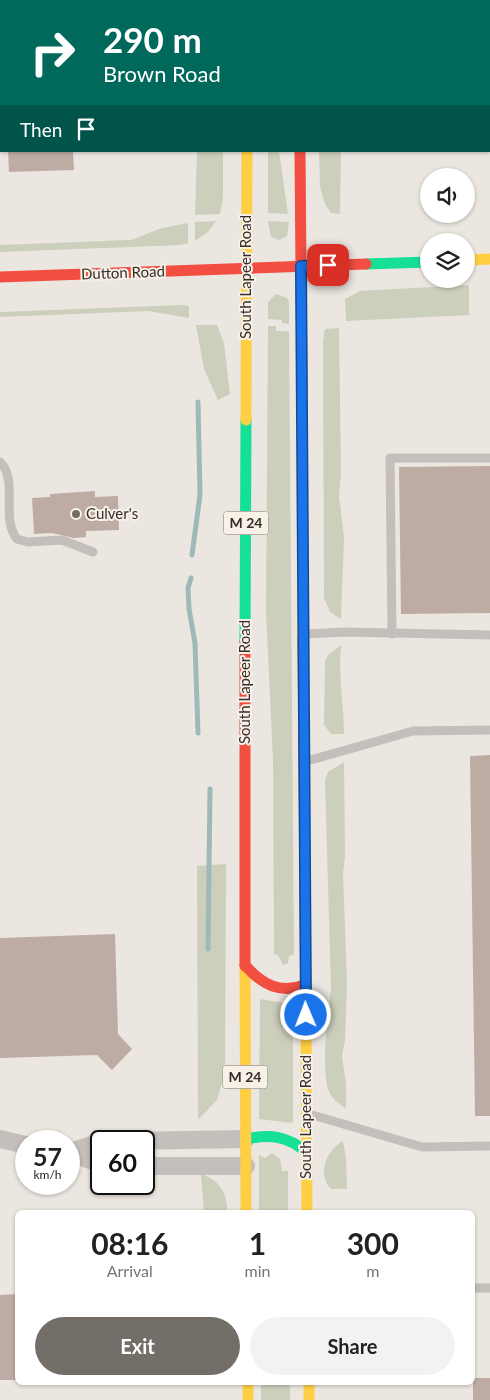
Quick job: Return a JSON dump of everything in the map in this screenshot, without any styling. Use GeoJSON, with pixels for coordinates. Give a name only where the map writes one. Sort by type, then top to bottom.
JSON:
{"type":"FeatureCollection","features":[{"type":"Feature","properties":{"kind":"main road","name":"South Lapeer Road"},"geometry":{"type":"LineString","coordinates":[[246,1210],[247,152]]}},
{"type":"Feature","properties":{"kind":"main road","name":"South Lapeer Road"},"geometry":{"type":"LineString","coordinates":[[300,152],[307,1210]]}},
{"type":"Feature","properties":{"kind":"main road"},"geometry":{"type":"LineString","coordinates":[[475,260],[490,259]]}},
{"type":"Feature","properties":{"kind":"main road","name":"Dutton Road"},"geometry":{"type":"LineString","coordinates":[[0,277],[420,262]]}},
{"type":"Feature","properties":{"kind":"main road"},"geometry":{"type":"LineString","coordinates":[[245,965],[254,978],[276,989],[286,990],[305,984]]}},
{"type":"Feature","properties":{"kind":"main road"},"geometry":{"type":"LineString","coordinates":[[246,1139],[268,1135],[288,1138],[306,1152]]}},
{"type":"Feature","properties":{"kind":"main road"},"geometry":{"type":"LineString","coordinates":[[248,1385],[248,1400]]}},
{"type":"Feature","properties":{"kind":"main road"},"geometry":{"type":"LineString","coordinates":[[309,1385],[309,1400]]}},
{"type":"Feature","properties":{"kind":"street"},"geometry":{"type":"LineString","coordinates":[[0,1139],[15,1142]]}},
{"type":"Feature","properties":{"kind":"street"},"geometry":{"type":"LineString","coordinates":[[155,1141],[246,1139]]}},
{"type":"Feature","properties":{"kind":"street"},"geometry":{"type":"LineString","coordinates":[[155,1166],[246,1166]]}},
{"type":"Feature","properties":{"kind":"lane"},"geometry":{"type":"LineString","coordinates":[[392,634],[390,458],[490,458]]}},
{"type":"Feature","properties":{"kind":"lane"},"geometry":{"type":"LineString","coordinates":[[1,462],[8,478],[10,528],[17,539],[28,542],[62,540],[93,552]]}},
{"type":"Feature","properties":{"kind":"lane"},"geometry":{"type":"LineString","coordinates":[[304,634],[344,632],[490,635]]}},
{"type":"Feature","properties":{"kind":"lane"},"geometry":{"type":"LineString","coordinates":[[304,761],[413,731],[490,730]]}},
{"type":"Feature","properties":{"kind":"lane"},"geometry":{"type":"LineString","coordinates":[[306,1113],[422,1147],[490,1146]]}},
{"type":"Feature","properties":{"kind":"lane"},"geometry":{"type":"LineString","coordinates":[[475,1288],[490,1288]]}},
{"type":"Feature","properties":{"kind":"green space"},"geometry":{"type":"Polygon","coordinates":[[[197,152],[223,152],[223,198],[220,214],[195,215],[197,152]]]}},
{"type":"Feature","properties":{"kind":"green space"},"geometry":{"type":"Polygon","coordinates":[[[268,152],[279,152],[288,214],[268,213],[268,152]]]}},
{"type":"Feature","properties":{"kind":"green space"},"geometry":{"type":"Polygon","coordinates":[[[319,152],[341,152],[340,214],[331,213],[325,204],[320,187],[319,152]]]}},
{"type":"Feature","properties":{"kind":"green space"},"geometry":{"type":"Polygon","coordinates":[[[216,221],[208,232],[195,241],[195,222],[216,221]]]}},
{"type":"Feature","properties":{"kind":"green space"},"geometry":{"type":"Polygon","coordinates":[[[268,221],[289,222],[287,236],[279,240],[271,237],[268,221]]]}},
{"type":"Feature","properties":{"kind":"green space"},"geometry":{"type":"Polygon","coordinates":[[[188,223],[188,243],[181,245],[0,252],[0,245],[131,240],[162,228],[188,223]]]}},
{"type":"Feature","properties":{"kind":"green space"},"geometry":{"type":"Polygon","coordinates":[[[420,288],[469,288],[469,315],[346,321],[345,299],[360,291],[420,288]]]}},
{"type":"Feature","properties":{"kind":"green space"},"geometry":{"type":"Polygon","coordinates":[[[276,294],[287,298],[289,303],[289,324],[282,323],[282,320],[268,319],[268,302],[276,294]]]}},
{"type":"Feature","properties":{"kind":"green space"},"geometry":{"type":"Polygon","coordinates":[[[189,306],[189,318],[148,311],[0,317],[0,312],[189,306]]]}},
{"type":"Feature","properties":{"kind":"green space"},"geometry":{"type":"Polygon","coordinates":[[[196,325],[217,325],[224,343],[230,394],[218,400],[204,369],[196,325]]]}},
{"type":"Feature","properties":{"kind":"green space"},"geometry":{"type":"Polygon","coordinates":[[[268,326],[276,326],[276,331],[289,331],[294,955],[289,956],[288,963],[283,965],[278,955],[274,954],[273,760],[266,611],[268,326]]]}},
{"type":"Feature","properties":{"kind":"green space"},"geometry":{"type":"Polygon","coordinates":[[[339,328],[341,474],[339,496],[344,537],[341,619],[330,612],[324,598],[323,342],[325,329],[339,328]]]}},
{"type":"Feature","properties":{"kind":"green space"},"geometry":{"type":"Polygon","coordinates":[[[341,645],[340,667],[344,734],[331,734],[324,725],[325,661],[329,654],[341,645]]]}},
{"type":"Feature","properties":{"kind":"green space"},"geometry":{"type":"Polygon","coordinates":[[[344,762],[345,856],[343,874],[347,984],[345,1040],[342,1056],[346,1084],[346,1108],[340,1105],[329,1092],[325,1066],[331,989],[325,780],[328,772],[344,762]]]}},
{"type":"Feature","properties":{"kind":"green space"},"geometry":{"type":"Polygon","coordinates":[[[226,864],[225,1072],[217,1100],[198,1120],[197,866],[226,864]]]}},
{"type":"Feature","properties":{"kind":"green space"},"geometry":{"type":"Polygon","coordinates":[[[260,999],[290,1004],[293,1007],[293,1121],[291,1123],[259,1119],[260,999]]]}},
{"type":"Feature","properties":{"kind":"green space"},"geometry":{"type":"Polygon","coordinates":[[[343,1141],[346,1158],[347,1189],[331,1189],[324,1176],[325,1162],[332,1150],[343,1141]]]}},
{"type":"Feature","properties":{"kind":"green space"},"geometry":{"type":"Polygon","coordinates":[[[272,1153],[280,1159],[282,1171],[288,1171],[288,1210],[259,1210],[259,1155],[265,1158],[272,1153]]]}},
{"type":"Feature","properties":{"kind":"green space"},"geometry":{"type":"Polygon","coordinates":[[[201,1174],[218,1184],[224,1193],[227,1205],[227,1210],[204,1210],[201,1174]]]}},
{"type":"Feature","properties":{"kind":"green space"},"geometry":{"type":"Polygon","coordinates":[[[261,1385],[290,1385],[290,1400],[261,1400],[261,1385]]]}},
{"type":"Feature","properties":{"kind":"building"},"geometry":{"type":"Polygon","coordinates":[[[8,152],[73,152],[74,170],[9,172],[8,152]]]}},
{"type":"Feature","properties":{"kind":"building"},"geometry":{"type":"Polygon","coordinates":[[[490,466],[490,613],[401,614],[399,467],[490,466]]]}},
{"type":"Feature","properties":{"kind":"building","name":"Culver's"},"geometry":{"type":"Polygon","coordinates":[[[95,491],[95,497],[118,496],[119,530],[86,531],[86,537],[74,538],[52,533],[34,534],[32,498],[50,497],[50,494],[95,491]]]}},
{"type":"Feature","properties":{"kind":"building"},"geometry":{"type":"Polygon","coordinates":[[[490,755],[490,1116],[475,1116],[470,756],[490,755]]]}},
{"type":"Feature","properties":{"kind":"building"},"geometry":{"type":"Polygon","coordinates":[[[115,934],[118,1034],[132,1049],[112,1070],[97,1055],[0,1058],[0,938],[115,934]]]}},
{"type":"Feature","properties":{"kind":"building"},"geometry":{"type":"Polygon","coordinates":[[[15,1294],[15,1380],[0,1380],[0,1295],[15,1294]]]}},
{"type":"Feature","properties":{"kind":"building"},"geometry":{"type":"Polygon","coordinates":[[[475,1378],[490,1378],[490,1400],[473,1400],[475,1378]]]}},
{"type":"Feature","properties":{"kind":"waterway"},"geometry":{"type":"LineString","coordinates":[[192,555],[200,495],[198,402]]}},
{"type":"Feature","properties":{"kind":"waterway"},"geometry":{"type":"LineString","coordinates":[[191,578],[188,588],[189,609],[195,643],[198,733]]}},
{"type":"Feature","properties":{"kind":"waterway"},"geometry":{"type":"LineString","coordinates":[[208,949],[210,789]]}},
{"type":"Feature","properties":{"kind":"traffic: fast"},"geometry":{"type":"LineString","coordinates":[[366,264],[420,262]]}},
{"type":"Feature","properties":{"kind":"traffic: fast"},"geometry":{"type":"LineString","coordinates":[[245,641],[246,420]]}},
{"type":"Feature","properties":{"kind":"traffic: fast"},"geometry":{"type":"LineString","coordinates":[[246,1139],[278,1138],[292,1143],[306,1152]]}},
{"type":"Feature","properties":{"kind":"traffic: slow"},"geometry":{"type":"LineString","coordinates":[[246,420],[247,152]]}},
{"type":"Feature","properties":{"kind":"traffic: slow"},"geometry":{"type":"LineString","coordinates":[[475,260],[490,259]]}},
{"type":"Feature","properties":{"kind":"traffic: slow"},"geometry":{"type":"LineString","coordinates":[[302,390],[303,639]]}},
{"type":"Feature","properties":{"kind":"traffic: slow"},"geometry":{"type":"LineString","coordinates":[[245,966],[246,1210]]}},
{"type":"Feature","properties":{"kind":"traffic: slow"},"geometry":{"type":"LineString","coordinates":[[306,1013],[307,1210]]}},
{"type":"Feature","properties":{"kind":"traffic: slow"},"geometry":{"type":"LineString","coordinates":[[248,1385],[248,1400]]}},
{"type":"Feature","properties":{"kind":"traffic: slow"},"geometry":{"type":"LineString","coordinates":[[309,1385],[309,1400]]}},
{"type":"Feature","properties":{"kind":"traffic: jam"},"geometry":{"type":"LineString","coordinates":[[300,152],[302,390]]}},
{"type":"Feature","properties":{"kind":"traffic: jam"},"geometry":{"type":"LineString","coordinates":[[0,277],[366,264]]}},
{"type":"Feature","properties":{"kind":"traffic: jam"},"geometry":{"type":"LineString","coordinates":[[303,639],[306,1013]]}},
{"type":"Feature","properties":{"kind":"traffic: jam"},"geometry":{"type":"LineString","coordinates":[[245,641],[245,966]]}},
{"type":"Feature","properties":{"kind":"traffic: jam"},"geometry":{"type":"LineString","coordinates":[[245,965],[258,978],[272,986],[296,988],[305,985]]}},
{"type":"Feature","properties":{"kind":"place","name":"Culver's"},"geometry":{"type":"Point","coordinates":[76,514]}},
{"type":"Feature","properties":{"kind":"route"},"geometry":{"type":"LineString","coordinates":[[306,1015],[301,266],[328,265]]}}]}
